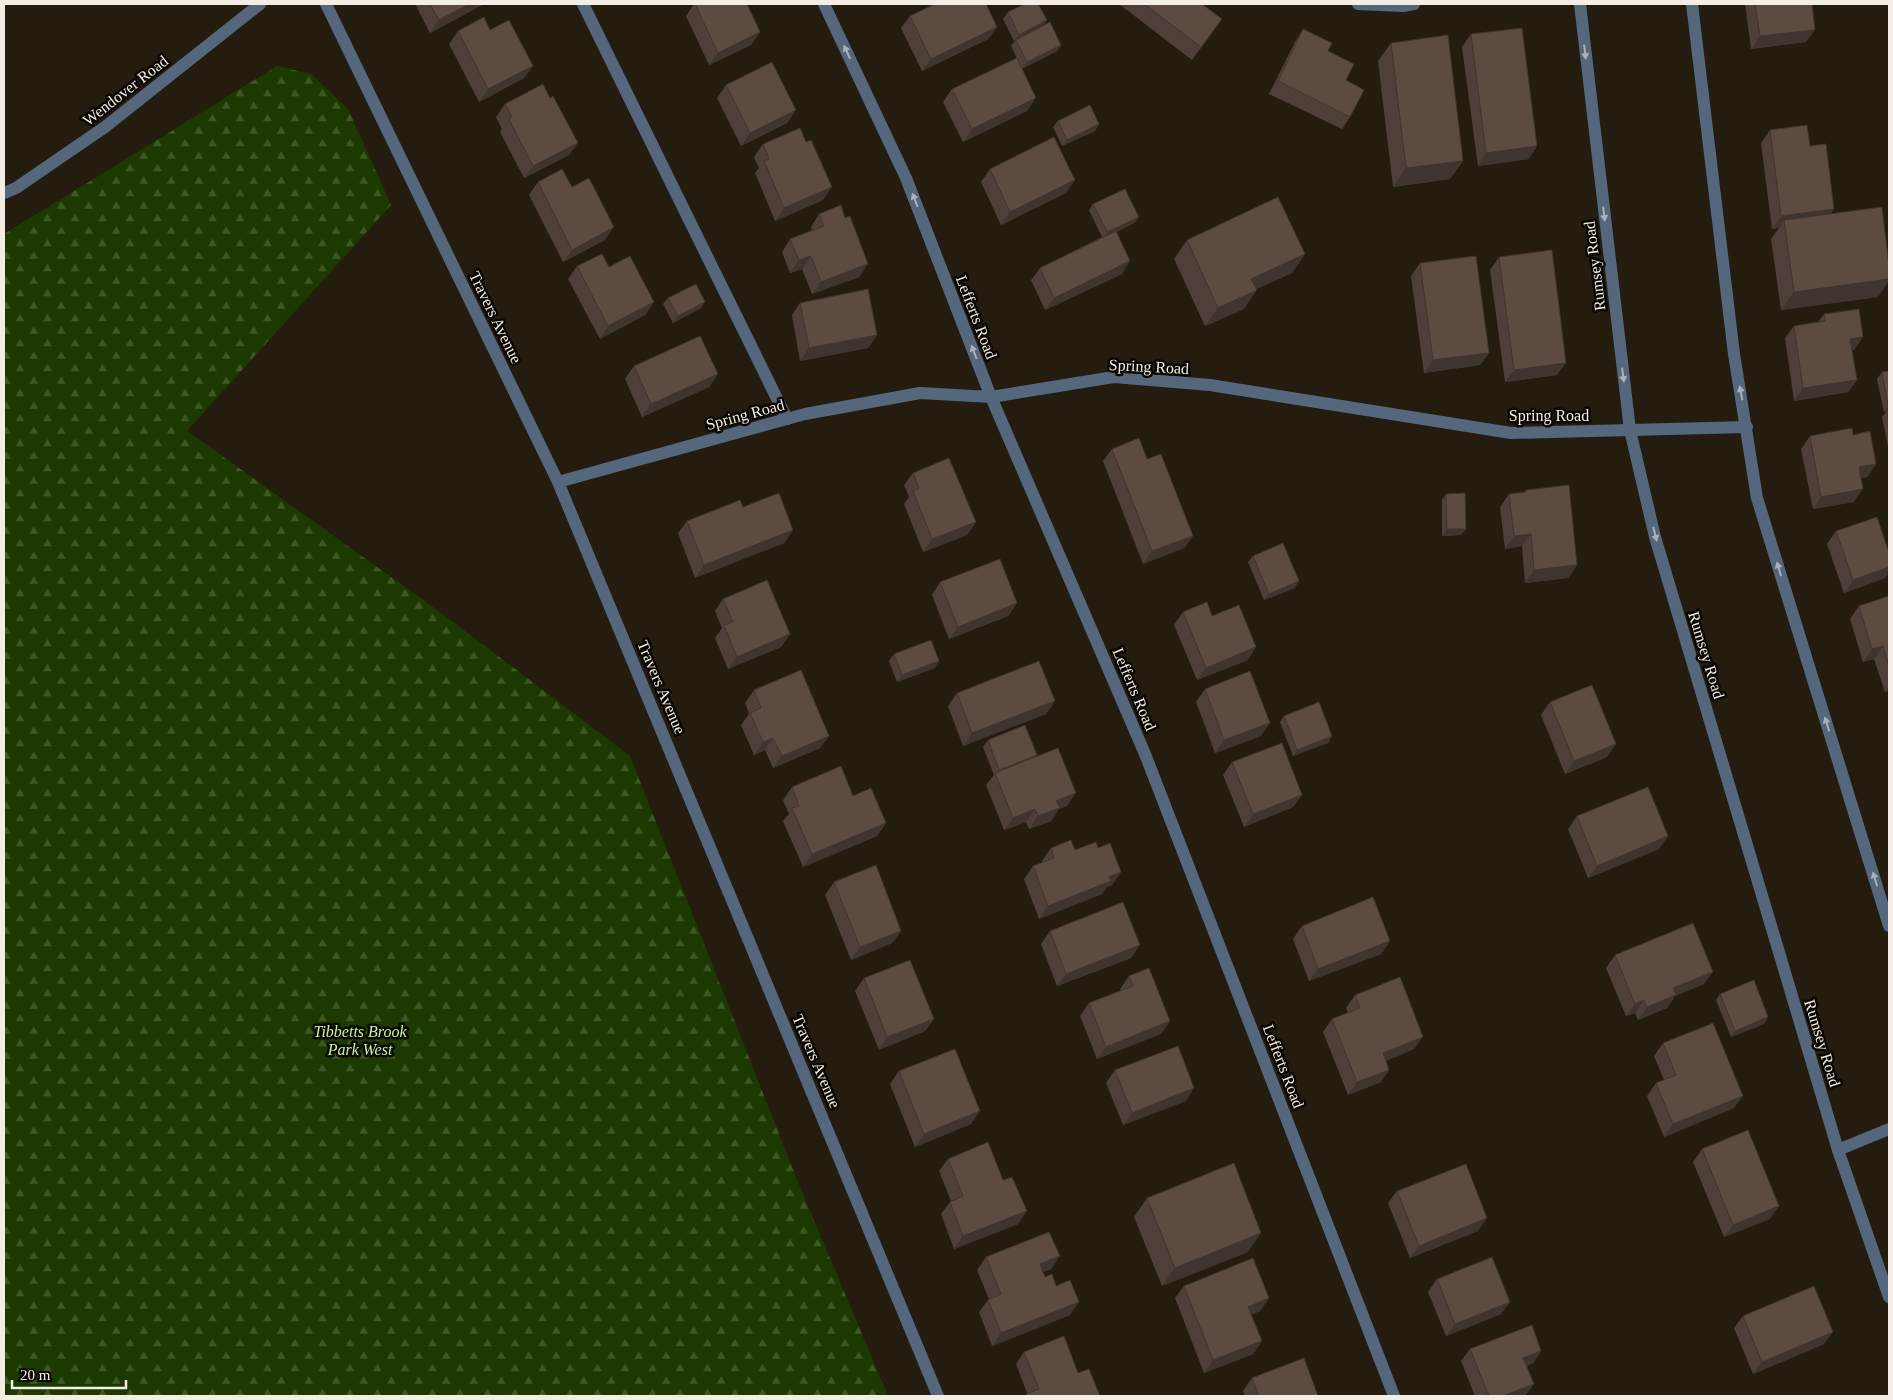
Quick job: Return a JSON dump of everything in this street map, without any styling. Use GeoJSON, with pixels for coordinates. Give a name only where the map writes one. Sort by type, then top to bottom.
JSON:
{"type":"FeatureCollection","features":[{"type":"Feature","properties":{"kind":"street","name":"Wendover Road"},"geometry":{"type":"LineString","coordinates":[[4,193],[16,188],[105,128],[260,4]]}},
{"type":"Feature","properties":{"kind":"street","name":"Travers Avenue"},"geometry":{"type":"LineString","coordinates":[[326,4],[558,482],[938,1396]]}},
{"type":"Feature","properties":{"kind":"street"},"geometry":{"type":"LineString","coordinates":[[583,4],[787,419]]}},
{"type":"Feature","properties":{"kind":"street","name":"Lefferts Road"},"geometry":{"type":"LineString","coordinates":[[824,4],[906,178],[991,397],[1145,754],[1394,1396]]}},
{"type":"Feature","properties":{"kind":"street"},"geometry":{"type":"LineString","coordinates":[[1358,4],[1403,6],[1414,4]]}},
{"type":"Feature","properties":{"kind":"street","name":"Rumsey Road"},"geometry":{"type":"LineString","coordinates":[[1580,4],[1630,430],[1655,537],[1838,1150],[1889,1296]]}},
{"type":"Feature","properties":{"kind":"street"},"geometry":{"type":"LineString","coordinates":[[1692,4],[1734,354],[1757,498],[1889,926]]}},
{"type":"Feature","properties":{"kind":"street","name":"Spring Road"},"geometry":{"type":"LineString","coordinates":[[558,482],[805,414],[920,394],[991,397],[1114,377],[1210,385],[1512,433],[1747,427]]}},
{"type":"Feature","properties":{"kind":"street"},"geometry":{"type":"LineString","coordinates":[[1838,1150],[1889,1129]]}},
{"type":"Feature","properties":{"kind":"green space","name":"Tibbetts Brook Park West"},"geometry":{"type":"Polygon","coordinates":[[[277,66],[311,74],[348,109],[391,205],[187,431],[440,612],[630,756],[800,1187],[888,1396],[4,1396],[4,234],[277,66]]]}},
{"type":"Feature","properties":{"kind":"building"},"geometry":{"type":"Polygon","coordinates":[[[430,4],[469,4],[439,20],[430,4]]]}},
{"type":"Feature","properties":{"kind":"building"},"geometry":{"type":"Polygon","coordinates":[[[695,4],[747,4],[760,32],[718,53],[695,4]]]}},
{"type":"Feature","properties":{"kind":"building"},"geometry":{"type":"Polygon","coordinates":[[[935,4],[986,4],[997,27],[931,59],[910,16],[935,4]]]}},
{"type":"Feature","properties":{"kind":"building"},"geometry":{"type":"Polygon","coordinates":[[[1025,4],[1038,4],[1047,20],[1019,35],[1008,12],[1025,4]]]}},
{"type":"Feature","properties":{"kind":"building"},"geometry":{"type":"Polygon","coordinates":[[[1144,4],[1202,4],[1222,19],[1201,47],[1144,4]]]}},
{"type":"Feature","properties":{"kind":"building"},"geometry":{"type":"Polygon","coordinates":[[[1755,4],[1812,4],[1815,30],[1760,36],[1755,4]]]}},
{"type":"Feature","properties":{"kind":"building"},"geometry":{"type":"Polygon","coordinates":[[[484,17],[490,30],[509,20],[533,66],[488,89],[458,31],[484,17]]]}},
{"type":"Feature","properties":{"kind":"building"},"geometry":{"type":"Polygon","coordinates":[[[1050,22],[1061,45],[1027,62],[1016,40],[1050,22]]]}},
{"type":"Feature","properties":{"kind":"building"},"geometry":{"type":"Polygon","coordinates":[[[1522,28],[1537,146],[1486,153],[1471,34],[1522,28]]]}},
{"type":"Feature","properties":{"kind":"building"},"geometry":{"type":"Polygon","coordinates":[[[1303,29],[1332,43],[1328,51],[1354,64],[1346,80],[1364,90],[1350,117],[1278,81],[1303,29]]]}},
{"type":"Feature","properties":{"kind":"building"},"geometry":{"type":"Polygon","coordinates":[[[1448,35],[1463,161],[1406,168],[1391,43],[1448,35]]]}},
{"type":"Feature","properties":{"kind":"building"},"geometry":{"type":"Polygon","coordinates":[[[1017,58],[1036,98],[972,129],[952,89],[1017,58]]]}},
{"type":"Feature","properties":{"kind":"building"},"geometry":{"type":"Polygon","coordinates":[[[772,62],[796,110],[750,133],[726,85],[772,62]]]}},
{"type":"Feature","properties":{"kind":"building"},"geometry":{"type":"Polygon","coordinates":[[[543,84],[550,98],[553,96],[578,143],[533,166],[509,119],[512,117],[505,104],[543,84]]]}},
{"type":"Feature","properties":{"kind":"building"},"geometry":{"type":"Polygon","coordinates":[[[1090,105],[1099,124],[1067,140],[1058,121],[1090,105]]]}},
{"type":"Feature","properties":{"kind":"building"},"geometry":{"type":"Polygon","coordinates":[[[1807,125],[1810,146],[1826,144],[1834,209],[1781,216],[1770,130],[1807,125]]]}},
{"type":"Feature","properties":{"kind":"building"},"geometry":{"type":"Polygon","coordinates":[[[800,128],[806,142],[811,140],[832,187],[784,208],[764,161],[769,159],[763,144],[800,128]]]}},
{"type":"Feature","properties":{"kind":"building"},"geometry":{"type":"Polygon","coordinates":[[[1054,137],[1075,180],[1010,212],[990,169],[1054,137]]]}},
{"type":"Feature","properties":{"kind":"building"},"geometry":{"type":"Polygon","coordinates":[[[562,169],[572,187],[589,178],[614,227],[572,250],[538,182],[562,169]]]}},
{"type":"Feature","properties":{"kind":"building"},"geometry":{"type":"Polygon","coordinates":[[[1125,189],[1139,217],[1107,232],[1093,204],[1125,189]]]}},
{"type":"Feature","properties":{"kind":"building"},"geometry":{"type":"Polygon","coordinates":[[[1278,197],[1305,254],[1251,279],[1257,290],[1218,308],[1187,240],[1278,197]]]}},
{"type":"Feature","properties":{"kind":"building"},"geometry":{"type":"Polygon","coordinates":[[[841,205],[845,218],[850,216],[868,264],[821,282],[811,256],[799,260],[790,239],[824,226],[819,214],[841,205]]]}},
{"type":"Feature","properties":{"kind":"building"},"geometry":{"type":"Polygon","coordinates":[[[1882,207],[1889,279],[1794,292],[1784,220],[1882,207]]]}},
{"type":"Feature","properties":{"kind":"building"},"geometry":{"type":"Polygon","coordinates":[[[1116,231],[1130,261],[1054,298],[1040,268],[1116,231]]]}},
{"type":"Feature","properties":{"kind":"building"},"geometry":{"type":"Polygon","coordinates":[[[1552,250],[1566,363],[1514,370],[1499,257],[1552,250]]]}},
{"type":"Feature","properties":{"kind":"building"},"geometry":{"type":"Polygon","coordinates":[[[602,254],[609,267],[630,256],[654,302],[608,326],[577,266],[602,254]]]}},
{"type":"Feature","properties":{"kind":"building"},"geometry":{"type":"Polygon","coordinates":[[[1476,256],[1489,353],[1433,360],[1420,263],[1476,256]]]}},
{"type":"Feature","properties":{"kind":"building"},"geometry":{"type":"Polygon","coordinates":[[[696,284],[705,302],[678,316],[668,298],[696,284]]]}},
{"type":"Feature","properties":{"kind":"building"},"geometry":{"type":"Polygon","coordinates":[[[868,289],[877,335],[809,348],[800,303],[868,289]]]}},
{"type":"Feature","properties":{"kind":"building"},"geometry":{"type":"Polygon","coordinates":[[[1859,309],[1863,337],[1850,339],[1857,380],[1803,388],[1794,326],[1825,321],[1824,314],[1859,309]]]}},
{"type":"Feature","properties":{"kind":"building"},"geometry":{"type":"Polygon","coordinates":[[[700,336],[718,374],[651,404],[634,366],[700,336]]]}},
{"type":"Feature","properties":{"kind":"building"},"geometry":{"type":"Polygon","coordinates":[[[1889,371],[1889,406],[1888,406],[1882,372],[1889,371]]]}},
{"type":"Feature","properties":{"kind":"building"},"geometry":{"type":"Polygon","coordinates":[[[1852,428],[1853,435],[1870,431],[1876,464],[1859,467],[1863,489],[1821,497],[1810,436],[1852,428]]]}},
{"type":"Feature","properties":{"kind":"building"},"geometry":{"type":"Polygon","coordinates":[[[1139,438],[1147,459],[1161,454],[1193,536],[1152,551],[1112,449],[1139,438]]]}},
{"type":"Feature","properties":{"kind":"building"},"geometry":{"type":"Polygon","coordinates":[[[949,458],[976,522],[932,539],[913,491],[919,488],[913,473],[949,458]]]}},
{"type":"Feature","properties":{"kind":"building"},"geometry":{"type":"Polygon","coordinates":[[[1569,485],[1577,565],[1534,570],[1531,534],[1514,536],[1509,494],[1569,485]]]}},
{"type":"Feature","properties":{"kind":"building"},"geometry":{"type":"Polygon","coordinates":[[[779,493],[793,530],[704,565],[687,521],[740,500],[743,507],[779,493]]]}},
{"type":"Feature","properties":{"kind":"building"},"geometry":{"type":"Polygon","coordinates":[[[1465,493],[1466,529],[1447,529],[1446,494],[1465,493]]]}},
{"type":"Feature","properties":{"kind":"building"},"geometry":{"type":"Polygon","coordinates":[[[1877,517],[1889,553],[1889,567],[1853,580],[1836,531],[1877,517]]]}},
{"type":"Feature","properties":{"kind":"building"},"geometry":{"type":"Polygon","coordinates":[[[1283,543],[1299,581],[1269,594],[1253,556],[1283,543]]]}},
{"type":"Feature","properties":{"kind":"building"},"geometry":{"type":"Polygon","coordinates":[[[1000,559],[1017,603],[958,627],[940,582],[1000,559]]]}},
{"type":"Feature","properties":{"kind":"building"},"geometry":{"type":"Polygon","coordinates":[[[767,580],[790,634],[737,657],[724,625],[733,622],[723,599],[767,580]]]}},
{"type":"Feature","properties":{"kind":"building"},"geometry":{"type":"Polygon","coordinates":[[[1889,596],[1889,666],[1883,646],[1872,649],[1859,606],[1889,596]]]}},
{"type":"Feature","properties":{"kind":"building"},"geometry":{"type":"Polygon","coordinates":[[[1207,602],[1212,616],[1239,605],[1256,647],[1206,668],[1183,612],[1207,602]]]}},
{"type":"Feature","properties":{"kind":"building"},"geometry":{"type":"Polygon","coordinates":[[[931,640],[939,661],[902,675],[894,654],[931,640]]]}},
{"type":"Feature","properties":{"kind":"building"},"geometry":{"type":"Polygon","coordinates":[[[1039,661],[1055,701],[972,733],[957,693],[1039,661]]]}},
{"type":"Feature","properties":{"kind":"building"},"geometry":{"type":"Polygon","coordinates":[[[801,670],[829,736],[782,756],[773,738],[763,742],[750,713],[761,708],[754,690],[801,670]]]}},
{"type":"Feature","properties":{"kind":"building"},"geometry":{"type":"Polygon","coordinates":[[[1250,671],[1270,723],[1224,740],[1205,689],[1250,671]]]}},
{"type":"Feature","properties":{"kind":"building"},"geometry":{"type":"Polygon","coordinates":[[[1592,685],[1616,744],[1574,761],[1550,702],[1592,685]]]}},
{"type":"Feature","properties":{"kind":"building"},"geometry":{"type":"Polygon","coordinates":[[[1319,702],[1332,736],[1297,750],[1284,716],[1319,702]]]}},
{"type":"Feature","properties":{"kind":"building"},"geometry":{"type":"Polygon","coordinates":[[[1025,725],[1037,755],[999,770],[988,740],[1025,725]]]}},
{"type":"Feature","properties":{"kind":"building"},"geometry":{"type":"Polygon","coordinates":[[[1282,743],[1302,795],[1253,814],[1232,762],[1282,743]]]}},
{"type":"Feature","properties":{"kind":"building"},"geometry":{"type":"Polygon","coordinates":[[[1058,748],[1076,793],[1056,801],[1060,808],[1038,816],[1035,809],[1013,818],[995,773],[1058,748]]]}},
{"type":"Feature","properties":{"kind":"building"},"geometry":{"type":"Polygon","coordinates":[[[841,766],[853,796],[871,788],[886,823],[812,854],[792,808],[799,806],[792,787],[841,766]]]}},
{"type":"Feature","properties":{"kind":"building"},"geometry":{"type":"Polygon","coordinates":[[[1648,787],[1668,836],[1597,866],[1577,816],[1648,787]]]}},
{"type":"Feature","properties":{"kind":"building"},"geometry":{"type":"Polygon","coordinates":[[[1071,840],[1075,850],[1096,842],[1098,848],[1110,843],[1121,872],[1109,877],[1111,881],[1048,906],[1033,866],[1054,858],[1051,848],[1071,840]]]}},
{"type":"Feature","properties":{"kind":"building"},"geometry":{"type":"Polygon","coordinates":[[[876,865],[901,931],[860,947],[834,882],[876,865]]]}},
{"type":"Feature","properties":{"kind":"building"},"geometry":{"type":"Polygon","coordinates":[[[1373,897],[1390,941],[1318,969],[1302,926],[1373,897]]]}},
{"type":"Feature","properties":{"kind":"building"},"geometry":{"type":"Polygon","coordinates":[[[1123,902],[1140,945],[1066,974],[1050,931],[1123,902]]]}},
{"type":"Feature","properties":{"kind":"building"},"geometry":{"type":"Polygon","coordinates":[[[1693,923],[1713,972],[1673,988],[1676,995],[1647,1007],[1644,1000],[1635,1004],[1615,955],[1693,923]]]}},
{"type":"Feature","properties":{"kind":"building"},"geometry":{"type":"Polygon","coordinates":[[[910,960],[934,1019],[887,1037],[864,978],[910,960]]]}},
{"type":"Feature","properties":{"kind":"building"},"geometry":{"type":"Polygon","coordinates":[[[1149,968],[1170,1021],[1106,1047],[1089,1003],[1133,986],[1129,976],[1149,968]]]}},
{"type":"Feature","properties":{"kind":"building"},"geometry":{"type":"Polygon","coordinates":[[[1400,977],[1423,1037],[1383,1053],[1389,1070],[1357,1082],[1332,1019],[1360,1008],[1355,995],[1400,977]]]}},
{"type":"Feature","properties":{"kind":"building"},"geometry":{"type":"Polygon","coordinates":[[[1754,980],[1768,1017],[1735,1031],[1720,994],[1754,980]]]}},
{"type":"Feature","properties":{"kind":"building"},"geometry":{"type":"Polygon","coordinates":[[[1713,1023],[1743,1096],[1673,1124],[1656,1083],[1676,1075],[1663,1043],[1713,1023]]]}},
{"type":"Feature","properties":{"kind":"building"},"geometry":{"type":"Polygon","coordinates":[[[1178,1046],[1194,1088],[1132,1113],[1115,1070],[1178,1046]]]}},
{"type":"Feature","properties":{"kind":"building"},"geometry":{"type":"Polygon","coordinates":[[[955,1049],[980,1111],[924,1134],[899,1071],[955,1049]]]}},
{"type":"Feature","properties":{"kind":"building"},"geometry":{"type":"Polygon","coordinates":[[[1748,1130],[1779,1206],[1733,1225],[1702,1149],[1748,1130]]]}},
{"type":"Feature","properties":{"kind":"building"},"geometry":{"type":"Polygon","coordinates":[[[988,1142],[1003,1180],[1012,1177],[1027,1211],[963,1236],[950,1202],[963,1196],[948,1159],[988,1142]]]}},
{"type":"Feature","properties":{"kind":"building"},"geometry":{"type":"Polygon","coordinates":[[[1234,1163],[1261,1233],[1175,1268],[1147,1198],[1234,1163]]]}},
{"type":"Feature","properties":{"kind":"building"},"geometry":{"type":"Polygon","coordinates":[[[1466,1164],[1487,1218],[1419,1246],[1397,1191],[1466,1164]]]}},
{"type":"Feature","properties":{"kind":"building"},"geometry":{"type":"Polygon","coordinates":[[[1049,1232],[1060,1256],[1040,1264],[1045,1277],[1052,1274],[1056,1286],[1070,1280],[1079,1302],[1001,1333],[988,1300],[1001,1294],[986,1257],[1049,1232]]]}},
{"type":"Feature","properties":{"kind":"building"},"geometry":{"type":"Polygon","coordinates":[[[1492,1257],[1510,1302],[1455,1324],[1437,1279],[1492,1257]]]}},
{"type":"Feature","properties":{"kind":"building"},"geometry":{"type":"Polygon","coordinates":[[[1253,1258],[1269,1298],[1248,1307],[1262,1341],[1213,1360],[1184,1286],[1253,1258]]]}},
{"type":"Feature","properties":{"kind":"building"},"geometry":{"type":"Polygon","coordinates":[[[1814,1286],[1833,1332],[1762,1362],[1743,1316],[1814,1286]]]}},
{"type":"Feature","properties":{"kind":"building"},"geometry":{"type":"Polygon","coordinates":[[[1532,1325],[1541,1351],[1523,1358],[1534,1384],[1503,1396],[1489,1396],[1470,1349],[1532,1325]]]}},
{"type":"Feature","properties":{"kind":"building"},"geometry":{"type":"Polygon","coordinates":[[[1064,1336],[1078,1373],[1089,1369],[1100,1396],[1027,1396],[1026,1394],[1039,1389],[1024,1352],[1064,1336]]]}},
{"type":"Feature","properties":{"kind":"building"},"geometry":{"type":"Polygon","coordinates":[[[1304,1358],[1318,1396],[1259,1396],[1252,1378],[1304,1358]]]}}]}
